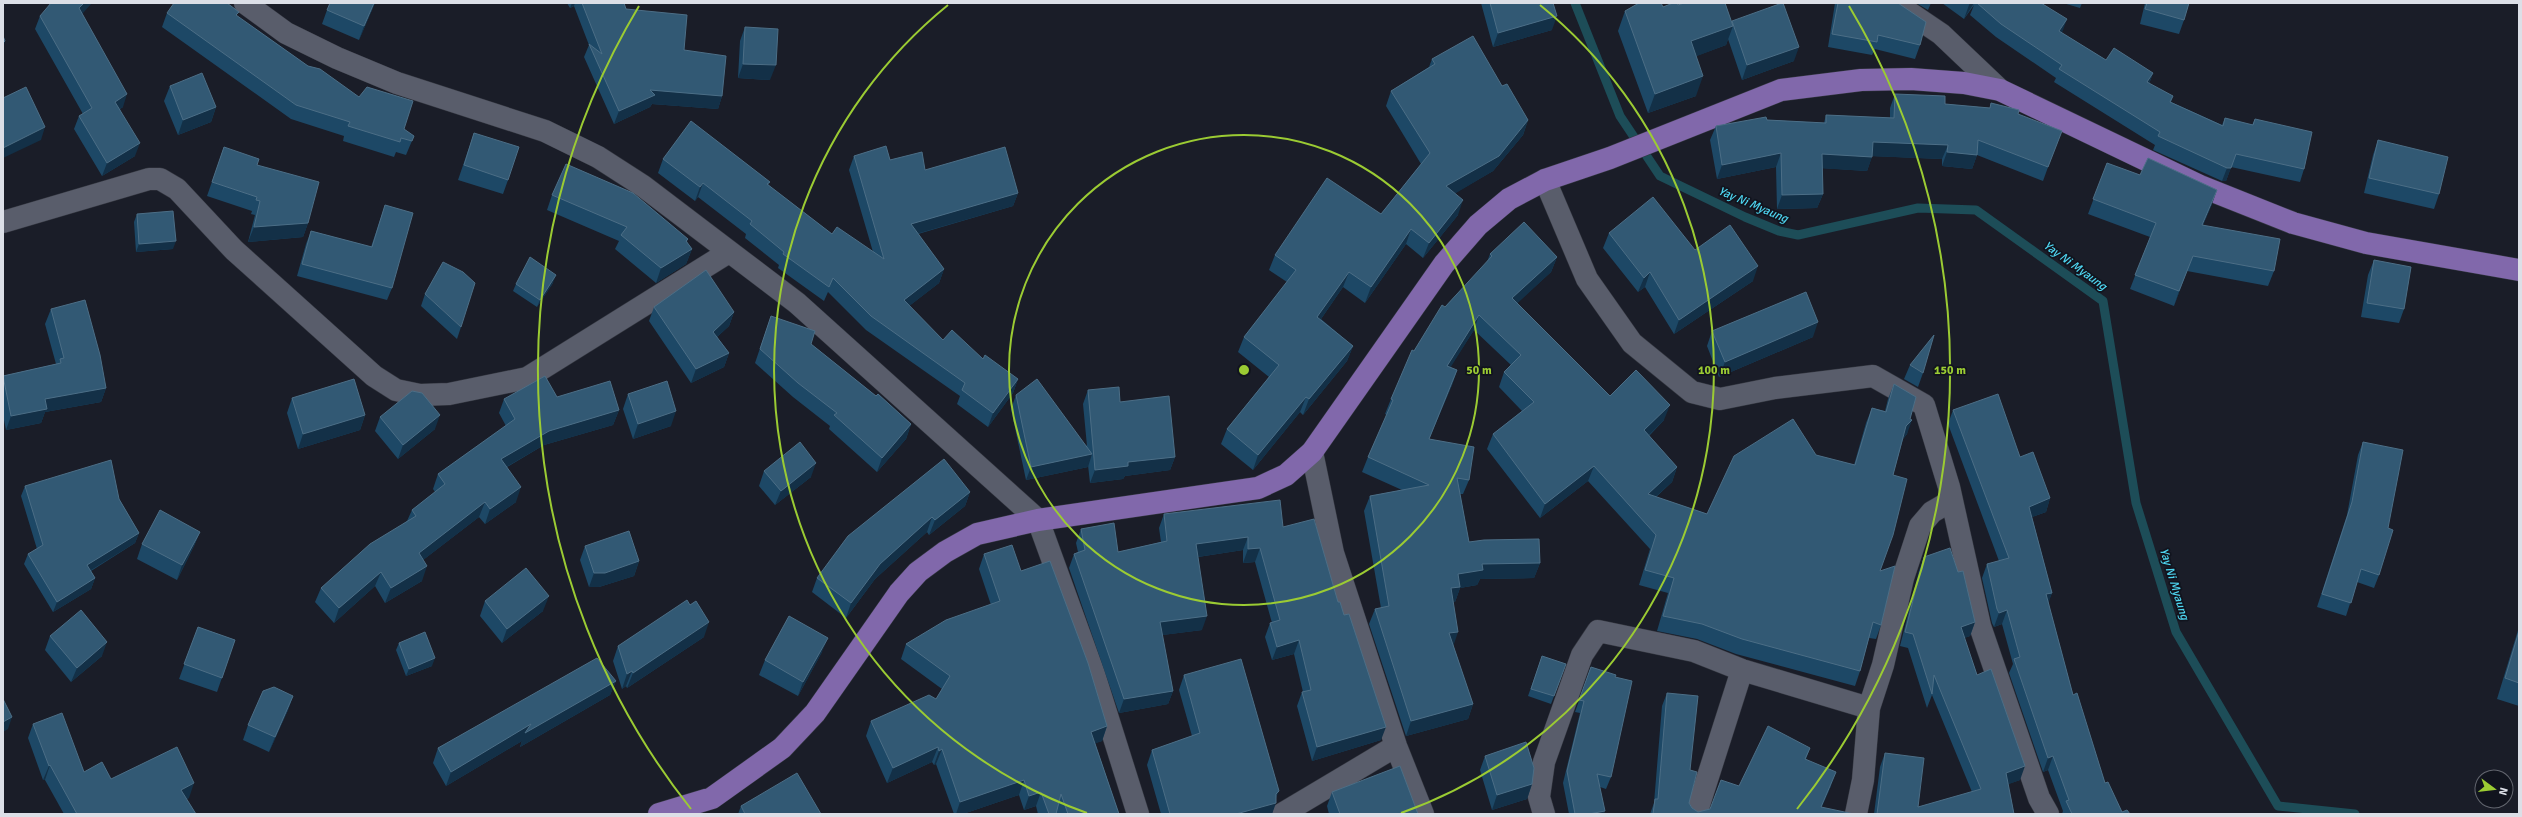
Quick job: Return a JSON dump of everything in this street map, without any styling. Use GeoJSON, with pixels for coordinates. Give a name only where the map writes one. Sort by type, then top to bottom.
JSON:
{"type":"FeatureCollection","features":[{"type":"Feature","properties":{"kind":"main road"},"geometry":{"type":"LineString","coordinates":[[666,813],[712,798],[782,748],[815,713],[899,593],[918,572],[945,552],[977,534],[1038,520],[1258,488],[1286,474],[1312,452],[1449,259],[1478,225],[1509,199],[1546,180],[1610,158],[1781,90],[1861,80],[1911,79],[1964,83],[2000,90],[2200,186],[2293,223],[2366,243],[2519,270]]}},
{"type":"Feature","properties":{"kind":"street"},"geometry":{"type":"LineString","coordinates":[[245,3],[286,33],[337,58],[397,83],[545,130],[598,157],[643,186],[797,304],[1038,520],[1094,674],[1138,814]]}},
{"type":"Feature","properties":{"kind":"street"},"geometry":{"type":"LineString","coordinates":[[1894,3],[1941,34],[2000,90]]}},
{"type":"Feature","properties":{"kind":"street"},"geometry":{"type":"LineString","coordinates":[[3,222],[149,179],[160,179],[177,189],[234,250],[374,376],[396,390],[420,395],[449,394],[527,378],[729,252]]}},
{"type":"Feature","properties":{"kind":"street"},"geometry":{"type":"LineString","coordinates":[[1546,180],[1587,279],[1632,343],[1692,392],[1720,399],[1789,386],[1873,376],[1924,405],[1951,501],[1980,626],[2040,798],[2048,814]]}},
{"type":"Feature","properties":{"kind":"street"},"geometry":{"type":"LineString","coordinates":[[1312,452],[1334,553],[1396,746],[1423,814]]}},
{"type":"Feature","properties":{"kind":"street"},"geometry":{"type":"LineString","coordinates":[[1856,814],[1863,780],[1869,708],[1883,665],[1903,578],[1920,526],[1932,512],[1951,501]]}},
{"type":"Feature","properties":{"kind":"street"},"geometry":{"type":"LineString","coordinates":[[1544,814],[1539,797],[1544,762],[1582,655],[1598,631],[1694,651],[1742,670],[1869,708]]}},
{"type":"Feature","properties":{"kind":"street"},"geometry":{"type":"LineString","coordinates":[[1696,814],[1742,670]]}},
{"type":"Feature","properties":{"kind":"street"},"geometry":{"type":"LineString","coordinates":[[1282,814],[1396,746]]}},
{"type":"Feature","properties":{"kind":"building"},"geometry":{"type":"Polygon","coordinates":[[[51,3],[84,3],[79,8],[127,94],[115,102],[140,143],[107,163],[79,116],[92,108],[40,16],[51,3]]]}},
{"type":"Feature","properties":{"kind":"building"},"geometry":{"type":"Polygon","coordinates":[[[174,3],[227,3],[239,12],[236,15],[308,66],[320,69],[359,97],[367,87],[413,101],[404,129],[414,136],[412,141],[401,138],[400,142],[348,126],[350,122],[296,105],[167,13],[174,3]]]}},
{"type":"Feature","properties":{"kind":"building"},"geometry":{"type":"Polygon","coordinates":[[[330,3],[374,3],[364,26],[327,10],[330,3]]]}},
{"type":"Feature","properties":{"kind":"building"},"geometry":{"type":"Polygon","coordinates":[[[582,3],[624,3],[626,9],[687,15],[684,50],[726,56],[722,96],[650,90],[655,95],[619,111],[589,44],[602,54],[582,3]]]}},
{"type":"Feature","properties":{"kind":"building"},"geometry":{"type":"Polygon","coordinates":[[[1490,3],[1553,3],[1557,16],[1498,33],[1490,3]]]}},
{"type":"Feature","properties":{"kind":"building"},"geometry":{"type":"Polygon","coordinates":[[[1639,3],[1661,3],[1663,7],[1673,3],[1677,3],[1678,5],[1684,3],[1725,3],[1733,26],[1691,41],[1703,76],[1655,94],[1625,11],[1639,3]]]}},
{"type":"Feature","properties":{"kind":"building"},"geometry":{"type":"Polygon","coordinates":[[[1782,3],[1799,47],[1747,65],[1732,21],[1782,3]]]}},
{"type":"Feature","properties":{"kind":"building"},"geometry":{"type":"Polygon","coordinates":[[[1838,3],[1898,3],[1926,22],[1920,45],[1878,35],[1877,42],[1832,34],[1838,3]]]}},
{"type":"Feature","properties":{"kind":"building"},"geometry":{"type":"Polygon","coordinates":[[[1977,3],[2041,3],[2067,19],[2059,31],[2106,60],[2114,48],[2153,73],[2147,82],[2173,96],[2170,102],[2223,126],[2225,118],[2253,125],[2255,119],[2312,132],[2304,169],[2236,154],[2231,168],[2227,168],[2158,136],[2160,132],[2059,69],[2062,65],[2001,24],[1977,3]]]}},
{"type":"Feature","properties":{"kind":"building"},"geometry":{"type":"Polygon","coordinates":[[[2147,3],[2189,3],[2184,20],[2145,9],[2147,3]]]}},
{"type":"Feature","properties":{"kind":"building"},"geometry":{"type":"Polygon","coordinates":[[[745,27],[778,29],[776,65],[743,64],[745,27]]]}},
{"type":"Feature","properties":{"kind":"building"},"geometry":{"type":"Polygon","coordinates":[[[1473,36],[1502,86],[1507,84],[1528,120],[1499,156],[1446,186],[1463,200],[1429,243],[1411,229],[1371,287],[1349,272],[1317,317],[1353,346],[1309,399],[1306,397],[1258,455],[1227,429],[1279,365],[1244,337],[1296,270],[1275,255],[1327,178],[1381,214],[1430,153],[1391,91],[1435,64],[1432,59],[1473,36]]]}},
{"type":"Feature","properties":{"kind":"building"},"geometry":{"type":"Polygon","coordinates":[[[202,73],[216,107],[183,120],[170,86],[202,73]]]}},
{"type":"Feature","properties":{"kind":"building"},"geometry":{"type":"Polygon","coordinates":[[[26,87],[45,127],[3,148],[3,98],[26,87]]]}},
{"type":"Feature","properties":{"kind":"building"},"geometry":{"type":"Polygon","coordinates":[[[1895,94],[1945,96],[1945,104],[1990,108],[1991,103],[2019,110],[2018,114],[2062,131],[2048,167],[1978,140],[1977,155],[1947,152],[1948,145],[1873,142],[1872,157],[1822,154],[1823,194],[1782,195],[1781,153],[1722,165],[1716,126],[1766,117],[1767,120],[1826,123],[1826,115],[1894,118],[1895,94]]]}},
{"type":"Feature","properties":{"kind":"building"},"geometry":{"type":"Polygon","coordinates":[[[691,121],[770,182],[767,184],[832,234],[837,227],[884,259],[854,156],[886,146],[890,160],[922,152],[925,170],[1005,147],[1018,193],[911,224],[944,269],[904,300],[943,340],[952,330],[983,359],[985,355],[1018,379],[993,413],[962,390],[965,383],[871,316],[833,278],[829,287],[783,254],[784,252],[750,224],[752,221],[703,183],[700,187],[663,159],[691,121]]]}},
{"type":"Feature","properties":{"kind":"building"},"geometry":{"type":"Polygon","coordinates":[[[474,133],[519,147],[508,180],[464,165],[474,133]]]}},
{"type":"Feature","properties":{"kind":"building"},"geometry":{"type":"Polygon","coordinates":[[[2378,140],[2448,157],[2439,194],[2369,178],[2378,140]]]}},
{"type":"Feature","properties":{"kind":"building"},"geometry":{"type":"Polygon","coordinates":[[[224,147],[259,159],[257,165],[319,182],[308,223],[254,227],[260,201],[256,200],[257,197],[212,182],[224,147]]]}},
{"type":"Feature","properties":{"kind":"building"},"geometry":{"type":"Polygon","coordinates":[[[2148,158],[2217,190],[2202,225],[2280,239],[2274,271],[2193,256],[2179,291],[2135,275],[2156,223],[2093,199],[2107,163],[2140,175],[2148,158]]]}},
{"type":"Feature","properties":{"kind":"building"},"geometry":{"type":"Polygon","coordinates":[[[566,164],[633,193],[688,239],[686,241],[692,249],[661,268],[621,235],[627,227],[552,195],[566,164]]]}},
{"type":"Feature","properties":{"kind":"building"},"geometry":{"type":"Polygon","coordinates":[[[1653,197],[1695,250],[1730,225],[1758,266],[1679,320],[1650,272],[1644,278],[1609,233],[1653,197]]]}},
{"type":"Feature","properties":{"kind":"building"},"geometry":{"type":"Polygon","coordinates":[[[385,205],[413,213],[392,288],[302,264],[311,231],[372,247],[385,205]]]}},
{"type":"Feature","properties":{"kind":"building"},"geometry":{"type":"Polygon","coordinates":[[[173,211],[176,241],[139,244],[137,214],[173,211]]]}},
{"type":"Feature","properties":{"kind":"building"},"geometry":{"type":"Polygon","coordinates":[[[1524,222],[1557,257],[1512,298],[1610,396],[1636,370],[1670,405],[1644,430],[1677,467],[1648,494],[1707,514],[1734,456],[1793,419],[1816,455],[1855,465],[1872,408],[1886,412],[1894,384],[1916,397],[1910,419],[1912,420],[1906,426],[1893,475],[1907,479],[1893,535],[1880,571],[1895,566],[1881,625],[1873,622],[1860,671],[1742,639],[1702,624],[1663,616],[1674,578],[1645,570],[1656,535],[1594,466],[1545,504],[1493,434],[1534,402],[1504,372],[1521,355],[1479,315],[1447,366],[1457,370],[1429,439],[1474,447],[1469,480],[1457,478],[1469,542],[1484,540],[1539,539],[1540,563],[1482,564],[1483,570],[1458,574],[1460,587],[1451,588],[1458,632],[1449,633],[1473,704],[1411,721],[1375,609],[1389,606],[1370,496],[1429,485],[1368,457],[1393,400],[1391,399],[1412,350],[1414,351],[1442,305],[1445,307],[1492,256],[1490,254],[1524,222]]]}},
{"type":"Feature","properties":{"kind":"building"},"geometry":{"type":"Polygon","coordinates":[[[530,257],[556,275],[540,300],[516,284],[530,257]]]}},
{"type":"Feature","properties":{"kind":"building"},"geometry":{"type":"Polygon","coordinates":[[[2374,260],[2411,267],[2404,309],[2367,303],[2374,260]]]}},
{"type":"Feature","properties":{"kind":"building"},"geometry":{"type":"Polygon","coordinates":[[[443,262],[463,272],[475,283],[461,327],[425,294],[443,262]]]}},
{"type":"Feature","properties":{"kind":"building"},"geometry":{"type":"Polygon","coordinates":[[[706,270],[734,312],[713,332],[729,353],[696,369],[654,307],[706,270]]]}},
{"type":"Feature","properties":{"kind":"building"},"geometry":{"type":"Polygon","coordinates":[[[1806,292],[1818,322],[1725,362],[1712,331],[1806,292]]]}},
{"type":"Feature","properties":{"kind":"building"},"geometry":{"type":"Polygon","coordinates":[[[85,300],[100,355],[106,388],[45,399],[47,409],[11,416],[3,376],[61,363],[60,359],[64,358],[51,309],[85,300]]]}},
{"type":"Feature","properties":{"kind":"building"},"geometry":{"type":"Polygon","coordinates":[[[771,316],[815,331],[811,344],[876,396],[878,394],[911,424],[882,458],[834,415],[837,413],[798,383],[760,349],[771,316]]]}},
{"type":"Feature","properties":{"kind":"building"},"geometry":{"type":"Polygon","coordinates":[[[1934,335],[1923,373],[1910,365],[1934,335]]]}},
{"type":"Feature","properties":{"kind":"building"},"geometry":{"type":"Polygon","coordinates":[[[545,376],[557,397],[610,381],[619,410],[549,431],[501,459],[521,487],[490,509],[485,502],[419,553],[427,566],[391,588],[381,572],[339,608],[321,588],[370,544],[416,516],[412,510],[445,484],[438,474],[515,419],[504,399],[545,376]]]}},
{"type":"Feature","properties":{"kind":"building"},"geometry":{"type":"Polygon","coordinates":[[[354,379],[365,415],[303,434],[292,398],[354,379]]]}},
{"type":"Feature","properties":{"kind":"building"},"geometry":{"type":"Polygon","coordinates":[[[1037,379],[1092,454],[1031,467],[1016,395],[1037,379]]]}},
{"type":"Feature","properties":{"kind":"building"},"geometry":{"type":"Polygon","coordinates":[[[667,381],[676,411],[638,424],[628,394],[667,381]]]}},
{"type":"Feature","properties":{"kind":"building"},"geometry":{"type":"Polygon","coordinates":[[[1119,387],[1120,402],[1169,396],[1175,457],[1128,462],[1128,466],[1095,470],[1088,390],[1119,387]]]}},
{"type":"Feature","properties":{"kind":"building"},"geometry":{"type":"Polygon","coordinates":[[[412,391],[422,393],[440,415],[403,445],[380,417],[412,391]]]}},
{"type":"Feature","properties":{"kind":"building"},"geometry":{"type":"Polygon","coordinates":[[[1998,394],[2020,457],[2033,452],[2050,498],[2029,507],[2052,593],[2046,594],[2073,695],[2077,693],[2105,783],[2108,782],[2122,812],[2127,810],[2130,814],[2072,814],[2066,801],[2069,800],[2053,756],[2048,758],[2014,659],[2020,657],[2007,610],[1999,613],[1997,609],[1987,564],[2009,558],[1953,410],[1998,394]]]}},
{"type":"Feature","properties":{"kind":"building"},"geometry":{"type":"Polygon","coordinates":[[[800,442],[816,463],[781,491],[764,471],[800,442]]]}},
{"type":"Feature","properties":{"kind":"building"},"geometry":{"type":"Polygon","coordinates":[[[2363,442],[2403,450],[2388,528],[2393,530],[2379,575],[2361,569],[2351,603],[2322,594],[2352,502],[2363,442]]]}},
{"type":"Feature","properties":{"kind":"building"},"geometry":{"type":"Polygon","coordinates":[[[944,459],[970,492],[935,520],[932,517],[880,564],[851,603],[817,578],[848,536],[944,459]]]}},
{"type":"Feature","properties":{"kind":"building"},"geometry":{"type":"Polygon","coordinates":[[[111,460],[119,499],[139,533],[87,565],[95,578],[57,602],[28,554],[43,545],[25,486],[111,460]]]}},
{"type":"Feature","properties":{"kind":"building"},"geometry":{"type":"Polygon","coordinates":[[[1280,500],[1283,527],[1314,519],[1338,602],[1340,602],[1344,615],[1349,614],[1386,727],[1317,747],[1302,692],[1311,690],[1299,640],[1277,647],[1270,623],[1280,620],[1260,548],[1248,549],[1248,537],[1196,544],[1207,616],[1160,622],[1173,691],[1124,699],[1074,554],[1085,550],[1081,529],[1114,523],[1118,552],[1167,541],[1164,514],[1280,500]]]}},
{"type":"Feature","properties":{"kind":"building"},"geometry":{"type":"Polygon","coordinates":[[[160,510],[200,532],[182,565],[142,544],[160,510]]]}},
{"type":"Feature","properties":{"kind":"building"},"geometry":{"type":"Polygon","coordinates":[[[629,531],[639,561],[605,573],[594,573],[585,546],[629,531]]]}},
{"type":"Feature","properties":{"kind":"building"},"geometry":{"type":"Polygon","coordinates":[[[1012,545],[1021,571],[1050,561],[1088,663],[1107,726],[1091,732],[1119,814],[1068,814],[1061,794],[1056,814],[1049,814],[1041,792],[1029,796],[1024,780],[960,802],[942,749],[939,751],[938,747],[893,768],[871,721],[929,695],[936,699],[950,676],[906,644],[946,620],[1000,601],[984,554],[1012,545]]]}},
{"type":"Feature","properties":{"kind":"building"},"geometry":{"type":"Polygon","coordinates":[[[1950,548],[1958,572],[1963,571],[1975,622],[1961,627],[1977,675],[1991,669],[2025,766],[2006,773],[2014,814],[1877,814],[1885,753],[1924,758],[1918,807],[1981,789],[1934,675],[1932,694],[1913,634],[1905,632],[1924,557],[1950,548]]]}},
{"type":"Feature","properties":{"kind":"building"},"geometry":{"type":"Polygon","coordinates":[[[526,568],[549,596],[507,629],[485,601],[526,568]]]}},
{"type":"Feature","properties":{"kind":"building"},"geometry":{"type":"Polygon","coordinates":[[[687,600],[690,605],[696,601],[709,622],[633,673],[632,671],[627,674],[618,646],[687,600]]]}},
{"type":"Feature","properties":{"kind":"building"},"geometry":{"type":"Polygon","coordinates":[[[81,610],[107,642],[77,668],[50,636],[81,610]]]}},
{"type":"Feature","properties":{"kind":"building"},"geometry":{"type":"Polygon","coordinates":[[[789,616],[828,638],[803,682],[765,660],[789,616]]]}},
{"type":"Feature","properties":{"kind":"building"},"geometry":{"type":"Polygon","coordinates":[[[198,627],[235,640],[222,678],[184,664],[198,627]]]}},
{"type":"Feature","properties":{"kind":"building"},"geometry":{"type":"Polygon","coordinates":[[[2519,631],[2519,683],[2505,678],[2519,631]]]}},
{"type":"Feature","properties":{"kind":"building"},"geometry":{"type":"Polygon","coordinates":[[[425,632],[435,658],[409,669],[399,643],[425,632]]]}},
{"type":"Feature","properties":{"kind":"building"},"geometry":{"type":"Polygon","coordinates":[[[1542,656],[1566,664],[1554,696],[1531,689],[1542,656]]]}},
{"type":"Feature","properties":{"kind":"building"},"geometry":{"type":"Polygon","coordinates":[[[597,658],[616,681],[525,733],[531,724],[451,772],[438,748],[597,658]]]}},
{"type":"Feature","properties":{"kind":"building"},"geometry":{"type":"Polygon","coordinates":[[[1241,659],[1279,791],[1276,794],[1276,803],[1236,814],[1170,814],[1152,750],[1200,733],[1184,675],[1241,659]]]}},
{"type":"Feature","properties":{"kind":"building"},"geometry":{"type":"Polygon","coordinates":[[[1591,667],[1616,675],[1615,677],[1632,681],[1611,777],[1597,774],[1605,811],[1589,814],[1575,814],[1567,771],[1584,701],[1579,700],[1591,667]]]}},
{"type":"Feature","properties":{"kind":"building"},"geometry":{"type":"Polygon","coordinates":[[[274,687],[293,696],[275,737],[248,725],[263,691],[274,687]]]}},
{"type":"Feature","properties":{"kind":"building"},"geometry":{"type":"Polygon","coordinates":[[[1667,693],[1698,696],[1690,770],[1697,772],[1689,803],[1692,808],[1698,812],[1710,809],[1721,780],[1739,786],[1768,726],[1810,748],[1805,759],[1836,772],[1821,807],[1854,814],[1653,814],[1655,799],[1658,799],[1667,693]]]}},
{"type":"Feature","properties":{"kind":"building"},"geometry":{"type":"Polygon","coordinates":[[[3,699],[12,717],[3,722],[3,699]]]}},
{"type":"Feature","properties":{"kind":"building"},"geometry":{"type":"Polygon","coordinates":[[[62,713],[84,772],[102,762],[111,779],[177,747],[194,783],[181,790],[196,814],[77,814],[50,765],[49,766],[33,724],[62,713]]]}},
{"type":"Feature","properties":{"kind":"building"},"geometry":{"type":"Polygon","coordinates":[[[1526,742],[1534,768],[1532,784],[1497,795],[1485,756],[1526,742]]]}},
{"type":"Feature","properties":{"kind":"building"},"geometry":{"type":"Polygon","coordinates":[[[1400,766],[1418,814],[1340,814],[1332,792],[1400,766]]]}},
{"type":"Feature","properties":{"kind":"building"},"geometry":{"type":"Polygon","coordinates":[[[797,773],[821,814],[745,814],[741,806],[797,773]]]}},
{"type":"Feature","properties":{"kind":"waterway","name":"Yay Ni Myaung"},"geometry":{"type":"LineString","coordinates":[[1575,3],[1620,116],[1660,176],[1745,217],[1779,231],[1798,235],[1918,208],[1976,210],[2103,301],[2136,503],[2176,632],[2278,806],[2355,814]]}}]}
